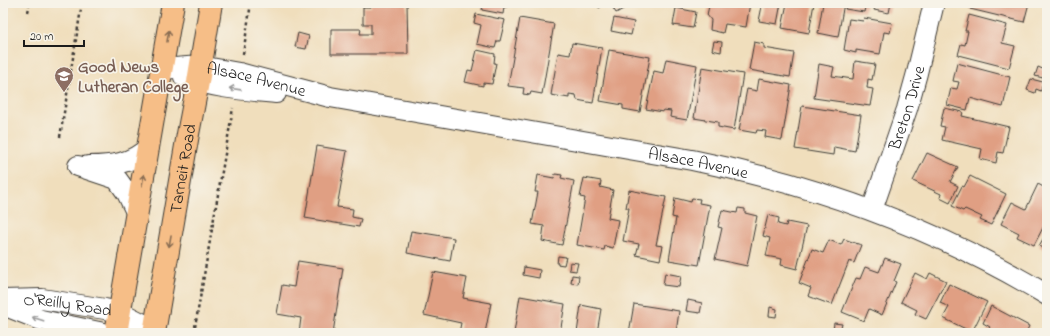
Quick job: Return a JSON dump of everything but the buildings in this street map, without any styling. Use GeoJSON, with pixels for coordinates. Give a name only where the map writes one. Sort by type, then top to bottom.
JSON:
{"type":"FeatureCollection","features":[{"type":"Feature","properties":{"kind":"main road"},"geometry":{"type":"LineString","coordinates":[[118,323],[173,3]]}},
{"type":"Feature","properties":{"kind":"main road","name":"Tarneit Road"},"geometry":{"type":"LineString","coordinates":[[154,331],[211,3]]}},
{"type":"Feature","properties":{"kind":"street","name":"Breton Drive"},"geometry":{"type":"LineString","coordinates":[[872,210],[907,109],[934,3]]}},
{"type":"Feature","properties":{"kind":"street","name":"Alsace Avenue"},"geometry":{"type":"LineString","coordinates":[[162,69],[199,74],[239,73],[330,97],[632,149],[725,167],[772,178],[872,210],[915,228],[995,266],[1047,295]]}},
{"type":"Feature","properties":{"kind":"street"},"geometry":{"type":"LineString","coordinates":[[137,214],[127,193],[117,179],[78,166],[103,166],[126,162],[141,154],[148,147]]}},
{"type":"Feature","properties":{"kind":"street","name":"O'Reilly Road"},"geometry":{"type":"LineString","coordinates":[[3,300],[42,299],[105,309],[118,323],[154,331]]}},
{"type":"Feature","properties":{"kind":"street","name":"O'Reilly Road"},"geometry":{"type":"LineString","coordinates":[[3,305],[41,320],[104,333]]}},
{"type":"Feature","properties":{"kind":"street","name":"O'Reilly Road"},"geometry":{"type":"LineString","coordinates":[[133,333],[154,331]]}},
{"type":"Feature","properties":{"kind":"path"},"geometry":{"type":"LineString","coordinates":[[28,12],[30,3]]}},
{"type":"Feature","properties":{"kind":"path"},"geometry":{"type":"LineString","coordinates":[[60,137],[82,3]]}},
{"type":"Feature","properties":{"kind":"path"},"geometry":{"type":"LineString","coordinates":[[242,58],[252,3]]}},
{"type":"Feature","properties":{"kind":"path"},"geometry":{"type":"LineString","coordinates":[[194,333],[234,102]]}},
{"type":"Feature","properties":{"kind":"place","name":"Good News Lutheran College"},"geometry":{"type":"Point","coordinates":[64,93]}}]}
